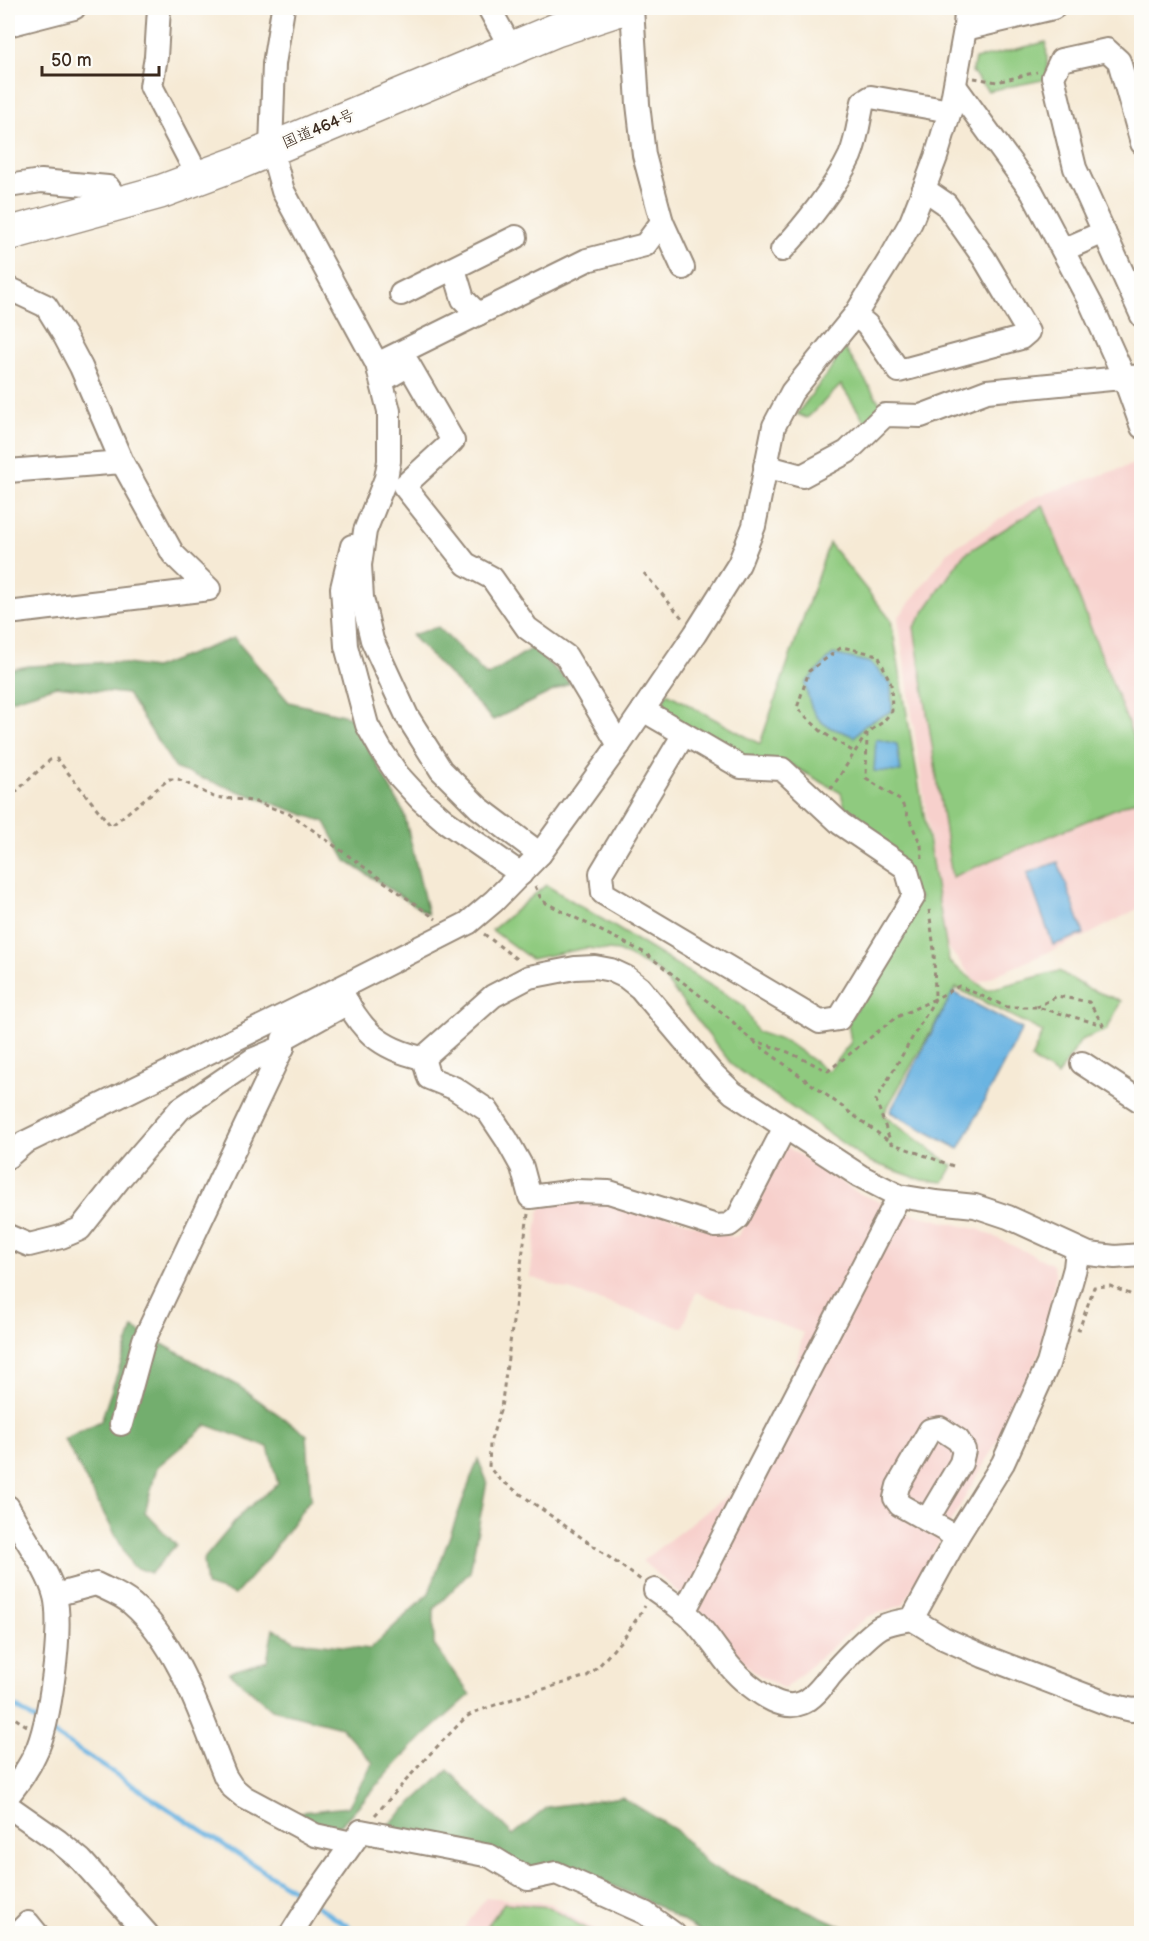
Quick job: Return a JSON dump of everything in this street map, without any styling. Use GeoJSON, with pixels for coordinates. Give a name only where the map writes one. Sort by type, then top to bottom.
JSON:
{"type":"FeatureCollection","features":[{"type":"Feature","properties":{"kind":"highway","name":"国道464号"},"geometry":{"type":"LineString","coordinates":[[8,234],[120,204],[199,178],[556,30],[623,8]]}},
{"type":"Feature","properties":{"kind":"street"},"geometry":{"type":"LineString","coordinates":[[8,25],[47,11],[74,8]]}},
{"type":"Feature","properties":{"kind":"street"},"geometry":{"type":"LineString","coordinates":[[159,8],[156,57],[151,86],[199,178]]}},
{"type":"Feature","properties":{"kind":"street"},"geometry":{"type":"LineString","coordinates":[[283,8],[274,64],[271,148],[283,191],[380,372],[389,411],[386,478],[365,531],[360,565],[362,598],[372,640],[407,716],[441,770],[479,808],[540,854]]}},
{"type":"Feature","properties":{"kind":"street"},"geometry":{"type":"LineString","coordinates":[[489,8],[512,48]]}},
{"type":"Feature","properties":{"kind":"street"},"geometry":{"type":"LineString","coordinates":[[623,8],[644,155],[662,222],[683,268]]}},
{"type":"Feature","properties":{"kind":"street"},"geometry":{"type":"LineString","coordinates":[[121,1424],[144,1340],[283,1047],[283,1040],[344,996],[460,927],[527,878],[540,854],[619,745],[695,634],[739,564],[754,526],[774,426],[792,392],[855,315],[893,255],[924,189],[950,111],[966,18],[1053,8]]}},
{"type":"Feature","properties":{"kind":"street"},"geometry":{"type":"LineString","coordinates":[[1142,143],[1119,61],[1107,50],[1060,60],[1053,77],[1075,168],[1142,316]]}},
{"type":"Feature","properties":{"kind":"street"},"geometry":{"type":"LineString","coordinates":[[956,81],[1032,192],[1092,306],[1133,376],[1142,427]]}},
{"type":"Feature","properties":{"kind":"street"},"geometry":{"type":"LineString","coordinates":[[782,250],[801,231],[851,155],[863,102],[871,97],[950,111]]}},
{"type":"Feature","properties":{"kind":"street"},"geometry":{"type":"LineString","coordinates":[[8,186],[41,181],[108,188],[120,204]]}},
{"type":"Feature","properties":{"kind":"street"},"geometry":{"type":"LineString","coordinates":[[855,315],[867,325],[899,371],[1021,338],[1028,332],[984,258],[946,204],[924,189]]}},
{"type":"Feature","properties":{"kind":"street"},"geometry":{"type":"LineString","coordinates":[[380,372],[478,314],[587,260],[645,244],[662,222]]}},
{"type":"Feature","properties":{"kind":"street"},"geometry":{"type":"LineString","coordinates":[[1063,250],[1104,232]]}},
{"type":"Feature","properties":{"kind":"street"},"geometry":{"type":"LineString","coordinates":[[401,294],[516,237]]}},
{"type":"Feature","properties":{"kind":"street"},"geometry":{"type":"LineString","coordinates":[[454,269],[463,299],[478,314]]}},
{"type":"Feature","properties":{"kind":"street"},"geometry":{"type":"LineString","coordinates":[[8,288],[46,306],[81,367],[122,462],[173,554],[209,589],[8,613]]}},
{"type":"Feature","properties":{"kind":"street"},"geometry":{"type":"LineString","coordinates":[[380,372],[409,365],[453,441],[404,486],[466,564],[492,578],[527,628],[566,656],[619,745]]}},
{"type":"Feature","properties":{"kind":"street"},"geometry":{"type":"LineString","coordinates":[[765,466],[802,476],[847,452],[885,415],[921,416],[987,391],[1133,376]]}},
{"type":"Feature","properties":{"kind":"street"},"geometry":{"type":"LineString","coordinates":[[389,440],[378,476],[357,529],[342,588],[346,646],[367,724],[398,776],[421,800],[445,821],[527,878]]}},
{"type":"Feature","properties":{"kind":"street"},"geometry":{"type":"LineString","coordinates":[[8,471],[122,462]]}},
{"type":"Feature","properties":{"kind":"street"},"geometry":{"type":"LineString","coordinates":[[643,710],[684,734],[741,768],[782,769],[841,824],[906,868],[914,896],[838,1019],[820,1022],[603,893],[600,873],[684,734]]}},
{"type":"Feature","properties":{"kind":"street"},"geometry":{"type":"LineString","coordinates":[[423,1058],[493,996],[529,977],[575,968],[595,967],[611,970],[626,977],[648,996],[711,1072],[733,1093],[860,1176],[899,1196],[936,1203],[975,1206],[1008,1216],[1089,1254],[1142,1255]]}},
{"type":"Feature","properties":{"kind":"street"},"geometry":{"type":"LineString","coordinates":[[344,996],[368,1033],[402,1053],[423,1058]]}},
{"type":"Feature","properties":{"kind":"street"},"geometry":{"type":"LineString","coordinates":[[8,1157],[24,1143],[344,996]]}},
{"type":"Feature","properties":{"kind":"street"},"geometry":{"type":"LineString","coordinates":[[8,1236],[29,1245],[61,1237],[80,1229],[180,1109],[252,1060],[283,1047]]}},
{"type":"Feature","properties":{"kind":"street"},"geometry":{"type":"LineString","coordinates":[[423,1058],[429,1078],[454,1088],[487,1110],[522,1167],[530,1197],[576,1191],[609,1192],[716,1226],[729,1225],[738,1218],[785,1127]]}},
{"type":"Feature","properties":{"kind":"street"},"geometry":{"type":"LineString","coordinates":[[1082,1063],[1142,1102]]}},
{"type":"Feature","properties":{"kind":"street"},"geometry":{"type":"LineString","coordinates":[[684,1612],[899,1196]]}},
{"type":"Feature","properties":{"kind":"street"},"geometry":{"type":"LineString","coordinates":[[912,1619],[957,1537],[1003,1463],[1048,1364],[1075,1268],[1077,1250]]}},
{"type":"Feature","properties":{"kind":"street"},"geometry":{"type":"LineString","coordinates":[[8,1507],[49,1580],[58,1610],[51,1688],[43,1734],[24,1775],[8,1796]]}},
{"type":"Feature","properties":{"kind":"street"},"geometry":{"type":"LineString","coordinates":[[927,1520],[957,1537]]}},
{"type":"Feature","properties":{"kind":"street"},"geometry":{"type":"LineString","coordinates":[[55,1595],[96,1584],[131,1603],[148,1620],[178,1663],[225,1776],[232,1787],[244,1797],[315,1835],[357,1837],[490,1856],[528,1879],[556,1874],[645,1913],[674,1934]]}},
{"type":"Feature","properties":{"kind":"street"},"geometry":{"type":"LineString","coordinates":[[655,1590],[698,1624],[725,1661],[747,1683],[769,1699],[787,1706],[802,1703],[818,1692],[839,1666],[880,1628],[894,1622],[912,1619],[943,1638],[983,1656],[1111,1705],[1132,1710],[1142,1709]]}},
{"type":"Feature","properties":{"kind":"street"},"geometry":{"type":"LineString","coordinates":[[8,1806],[81,1860],[147,1934]]}},
{"type":"Feature","properties":{"kind":"street"},"geometry":{"type":"LineString","coordinates":[[291,1934],[357,1837]]}},
{"type":"Feature","properties":{"kind":"street"},"geometry":{"type":"LineString","coordinates":[[17,1934],[28,1923],[37,1934]]}},
{"type":"Feature","properties":{"kind":"path"},"geometry":{"type":"LineString","coordinates":[[956,81],[997,82],[1042,70],[1053,77]]}},
{"type":"Feature","properties":{"kind":"path"},"geometry":{"type":"LineString","coordinates":[[644,573],[695,634]]}},
{"type":"Feature","properties":{"kind":"path"},"geometry":{"type":"LineString","coordinates":[[842,647],[878,654],[891,684],[892,711],[883,722],[867,733],[854,752],[822,732],[797,708],[809,671],[842,647]]}},
{"type":"Feature","properties":{"kind":"path"},"geometry":{"type":"LineString","coordinates":[[867,733],[866,778],[901,801],[921,845],[924,869]]}},
{"type":"Feature","properties":{"kind":"path"},"geometry":{"type":"LineString","coordinates":[[8,799],[50,760],[57,759],[111,826],[169,779],[178,779],[214,797],[253,801],[292,815],[460,927],[527,967],[529,977]]}},
{"type":"Feature","properties":{"kind":"path"},"geometry":{"type":"LineString","coordinates":[[527,878],[542,901],[645,953],[728,1017],[750,1039],[891,1143],[953,1166]]}},
{"type":"Feature","properties":{"kind":"path"},"geometry":{"type":"LineString","coordinates":[[891,1143],[876,1100],[935,999],[934,950],[928,903]]}},
{"type":"Feature","properties":{"kind":"path"},"geometry":{"type":"LineString","coordinates":[[750,1039],[788,1052],[828,1071],[895,1018],[959,986],[1007,1007],[1037,1008],[1103,1025],[1089,1002],[1057,996],[1037,1008]]}},
{"type":"Feature","properties":{"kind":"path"},"geometry":{"type":"LineString","coordinates":[[357,1837],[427,1757],[466,1717],[525,1695],[587,1676],[598,1667],[626,1635],[655,1590],[498,1478],[489,1467],[490,1443],[501,1408],[530,1197]]}},
{"type":"Feature","properties":{"kind":"path"},"geometry":{"type":"LineString","coordinates":[[1060,1322],[1079,1330],[1094,1287],[1110,1286],[1142,1299]]}},
{"type":"Feature","properties":{"kind":"shaded area"},"geometry":{"type":"Polygon","coordinates":[[[1140,462],[1142,467],[1141,907],[1086,936],[977,983],[945,944],[898,618],[949,551],[1035,497],[1140,462]]]}},
{"type":"Feature","properties":{"kind":"shaded area"},"geometry":{"type":"Polygon","coordinates":[[[787,1147],[858,1193],[908,1213],[980,1230],[1052,1264],[1056,1274],[1044,1343],[1006,1426],[903,1605],[867,1617],[784,1689],[754,1672],[720,1636],[707,1617],[642,1561],[742,1484],[788,1400],[803,1333],[696,1292],[683,1328],[530,1277],[539,1212],[547,1201],[613,1198],[733,1237],[739,1235],[783,1148],[787,1147]]]}},
{"type":"Feature","properties":{"kind":"shaded area"},"geometry":{"type":"Polygon","coordinates":[[[486,1897],[550,1903],[600,1933],[460,1934],[486,1897]]]}},
{"type":"Feature","properties":{"kind":"green space"},"geometry":{"type":"Polygon","coordinates":[[[1046,42],[1048,79],[988,91],[972,72],[975,59],[1046,42]]]}},
{"type":"Feature","properties":{"kind":"green space"},"geometry":{"type":"Polygon","coordinates":[[[844,347],[883,408],[868,426],[841,385],[807,418],[797,414],[833,366],[844,347]]]}},
{"type":"Feature","properties":{"kind":"green space"},"geometry":{"type":"Polygon","coordinates":[[[1043,505],[1141,757],[1141,798],[952,877],[914,627],[963,555],[1043,505]]]}},
{"type":"Feature","properties":{"kind":"green space"},"geometry":{"type":"Polygon","coordinates":[[[829,543],[891,620],[949,962],[987,990],[1059,971],[1087,988],[1121,1001],[1107,1030],[1081,1040],[1058,1076],[1031,1059],[1043,1032],[956,988],[883,1115],[953,1166],[944,1182],[922,1180],[868,1161],[733,1066],[658,971],[618,951],[586,948],[531,959],[492,930],[546,885],[743,1005],[757,1032],[787,1042],[828,1071],[851,1042],[848,1023],[920,898],[848,819],[841,793],[784,761],[745,760],[658,710],[667,693],[760,744],[829,543]]]}},
{"type":"Feature","properties":{"kind":"green space"},"geometry":{"type":"Polygon","coordinates":[[[438,627],[487,676],[532,648],[570,683],[493,720],[411,635],[438,627]]]}},
{"type":"Feature","properties":{"kind":"green space"},"geometry":{"type":"Polygon","coordinates":[[[234,638],[289,702],[351,717],[404,813],[428,914],[346,861],[325,822],[176,769],[127,694],[56,686],[8,701],[8,670],[29,666],[113,662],[154,668],[234,638]]]}},
{"type":"Feature","properties":{"kind":"green space"},"geometry":{"type":"Polygon","coordinates":[[[133,1328],[237,1385],[307,1435],[311,1498],[266,1560],[235,1595],[206,1586],[203,1560],[244,1511],[278,1484],[268,1447],[207,1425],[157,1467],[145,1512],[176,1545],[151,1573],[132,1566],[64,1439],[101,1421],[133,1328]]]}},
{"type":"Feature","properties":{"kind":"green space"},"geometry":{"type":"Polygon","coordinates":[[[478,1459],[487,1481],[470,1572],[434,1609],[434,1645],[470,1695],[412,1747],[340,1826],[315,1828],[300,1812],[348,1807],[373,1763],[341,1727],[272,1709],[229,1672],[267,1661],[273,1628],[295,1641],[370,1649],[429,1593],[478,1459]]]}},
{"type":"Feature","properties":{"kind":"green space"},"geometry":{"type":"Polygon","coordinates":[[[448,1770],[513,1835],[548,1807],[622,1797],[676,1830],[709,1866],[857,1933],[703,1933],[650,1902],[561,1863],[516,1872],[490,1849],[365,1846],[448,1770]]]}},
{"type":"Feature","properties":{"kind":"green space"},"geometry":{"type":"Polygon","coordinates":[[[504,1903],[549,1907],[593,1933],[482,1933],[504,1903]]]}},
{"type":"Feature","properties":{"kind":"water"},"geometry":{"type":"Polygon","coordinates":[[[833,654],[871,663],[891,684],[892,711],[866,724],[854,737],[831,728],[819,720],[808,697],[805,684],[833,654]]]}},
{"type":"Feature","properties":{"kind":"water"},"geometry":{"type":"Polygon","coordinates":[[[876,739],[897,744],[901,772],[874,771],[876,739]]]}},
{"type":"Feature","properties":{"kind":"water"},"geometry":{"type":"Polygon","coordinates":[[[1058,862],[1084,934],[1053,945],[1027,873],[1058,862]]]}},
{"type":"Feature","properties":{"kind":"water"},"geometry":{"type":"Polygon","coordinates":[[[953,992],[1022,1029],[959,1149],[890,1112],[953,992]]]}},
{"type":"Feature","properties":{"kind":"waterway"},"geometry":{"type":"LineString","coordinates":[[8,1702],[37,1721]]}},
{"type":"Feature","properties":{"kind":"waterway"},"geometry":{"type":"LineString","coordinates":[[51,1732],[305,1898]]}},
{"type":"Feature","properties":{"kind":"waterway"},"geometry":{"type":"LineString","coordinates":[[317,1906],[360,1934]]}}]}
